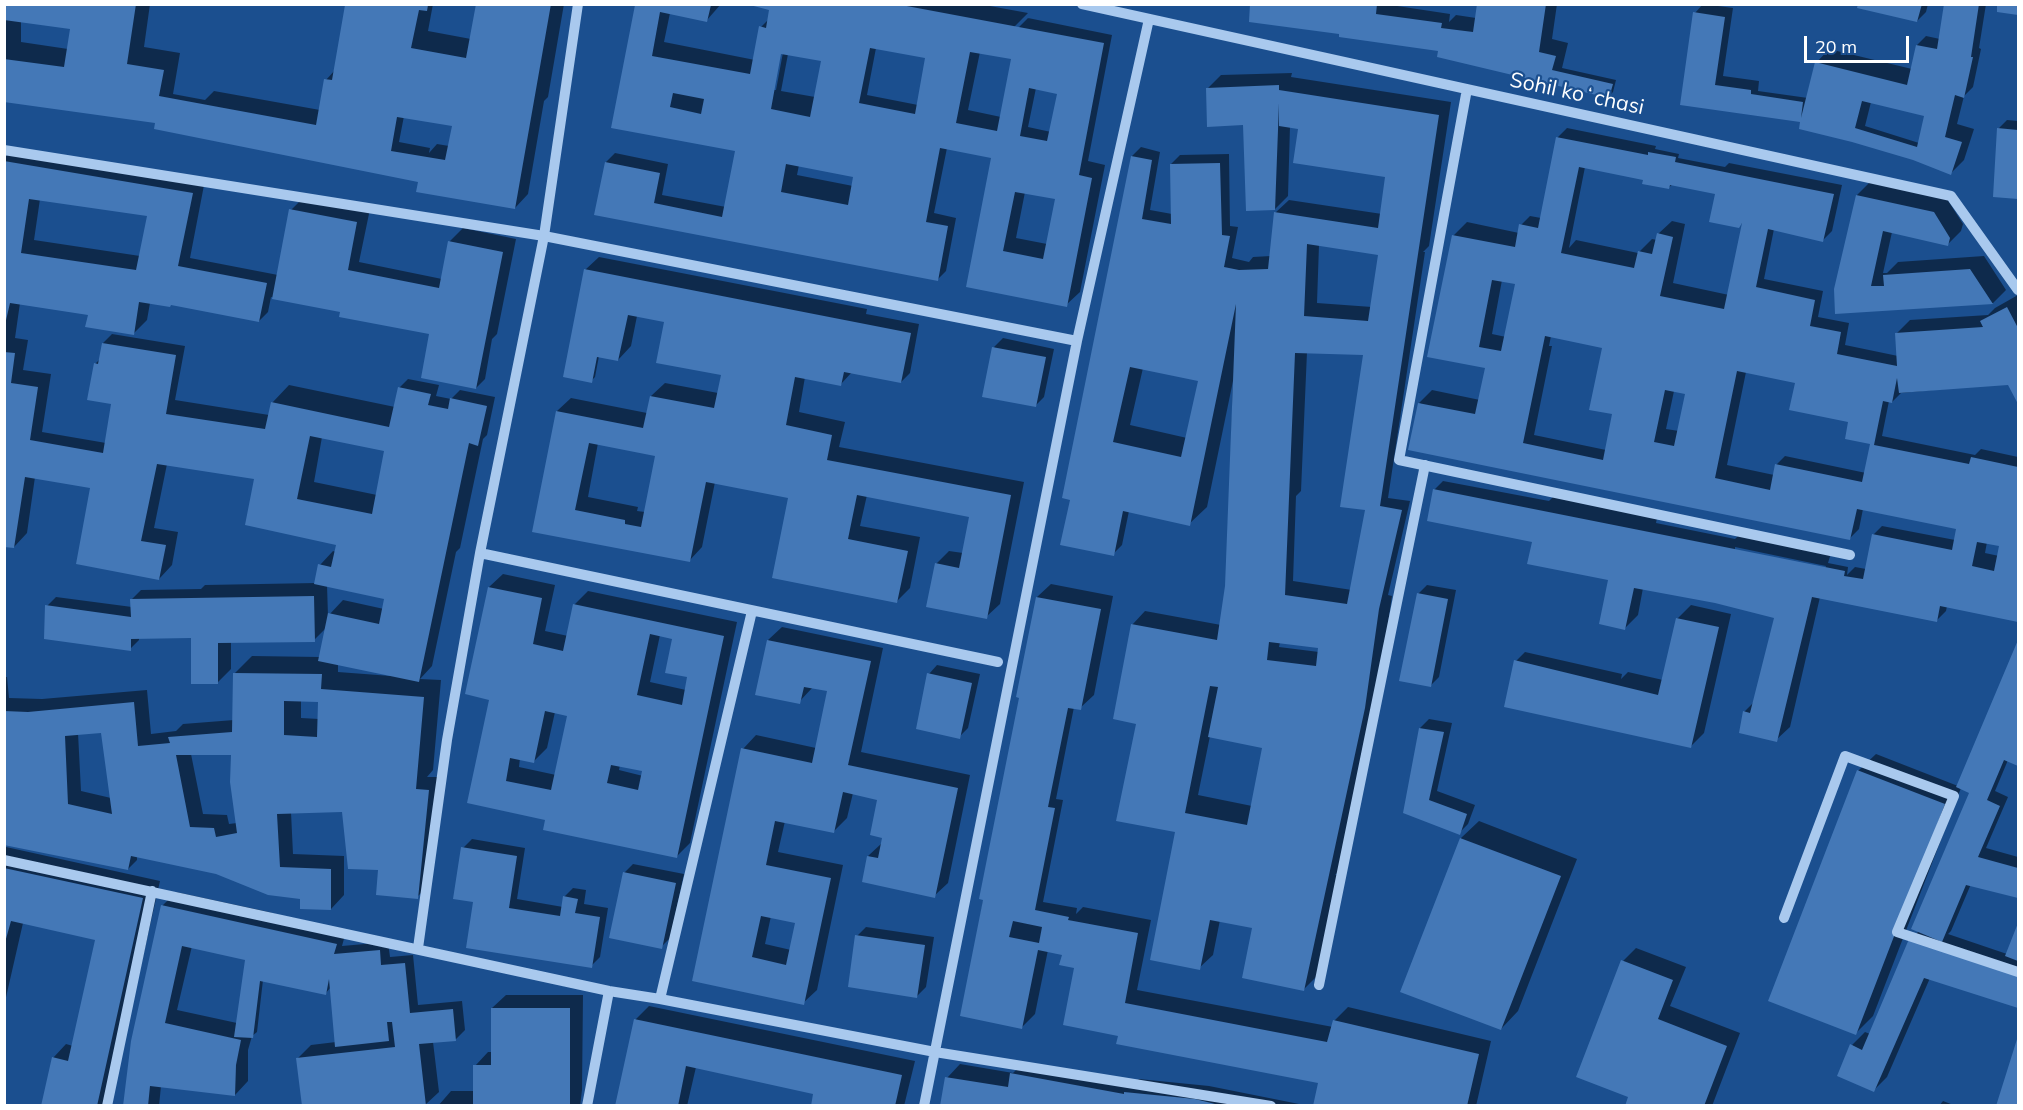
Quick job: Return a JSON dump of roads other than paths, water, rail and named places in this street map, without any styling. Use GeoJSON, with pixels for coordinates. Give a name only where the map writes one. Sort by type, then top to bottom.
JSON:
{"type":"FeatureCollection","features":[{"type":"Feature","properties":{"kind":"street"},"geometry":{"type":"LineString","coordinates":[[417,948],[447,740],[480,553],[544,236],[579,4]]}},
{"type":"Feature","properties":{"kind":"street","name":"Sohil koʻchasi"},"geometry":{"type":"LineString","coordinates":[[1082,4],[1951,196],[2019,290]]}},
{"type":"Feature","properties":{"kind":"street"},"geometry":{"type":"LineString","coordinates":[[924,1106],[1077,341],[1149,20]]}},
{"type":"Feature","properties":{"kind":"street"},"geometry":{"type":"LineString","coordinates":[[1467,89],[1399,460],[1850,555]]}},
{"type":"Feature","properties":{"kind":"street"},"geometry":{"type":"LineString","coordinates":[[4,150],[544,236],[1077,341]]}},
{"type":"Feature","properties":{"kind":"street"},"geometry":{"type":"LineString","coordinates":[[1319,985],[1425,465]]}},
{"type":"Feature","properties":{"kind":"street"},"geometry":{"type":"LineString","coordinates":[[480,553],[998,662]]}},
{"type":"Feature","properties":{"kind":"street"},"geometry":{"type":"LineString","coordinates":[[660,999],[752,611]]}},
{"type":"Feature","properties":{"kind":"street"},"geometry":{"type":"LineString","coordinates":[[1784,918],[1845,756],[1954,796],[1897,932],[2019,972]]}},
{"type":"Feature","properties":{"kind":"street"},"geometry":{"type":"LineString","coordinates":[[4,860],[609,991],[935,1052],[1271,1106]]}},
{"type":"Feature","properties":{"kind":"street"},"geometry":{"type":"LineString","coordinates":[[107,1106],[152,891]]}},
{"type":"Feature","properties":{"kind":"street"},"geometry":{"type":"LineString","coordinates":[[587,1106],[609,991]]}}]}
